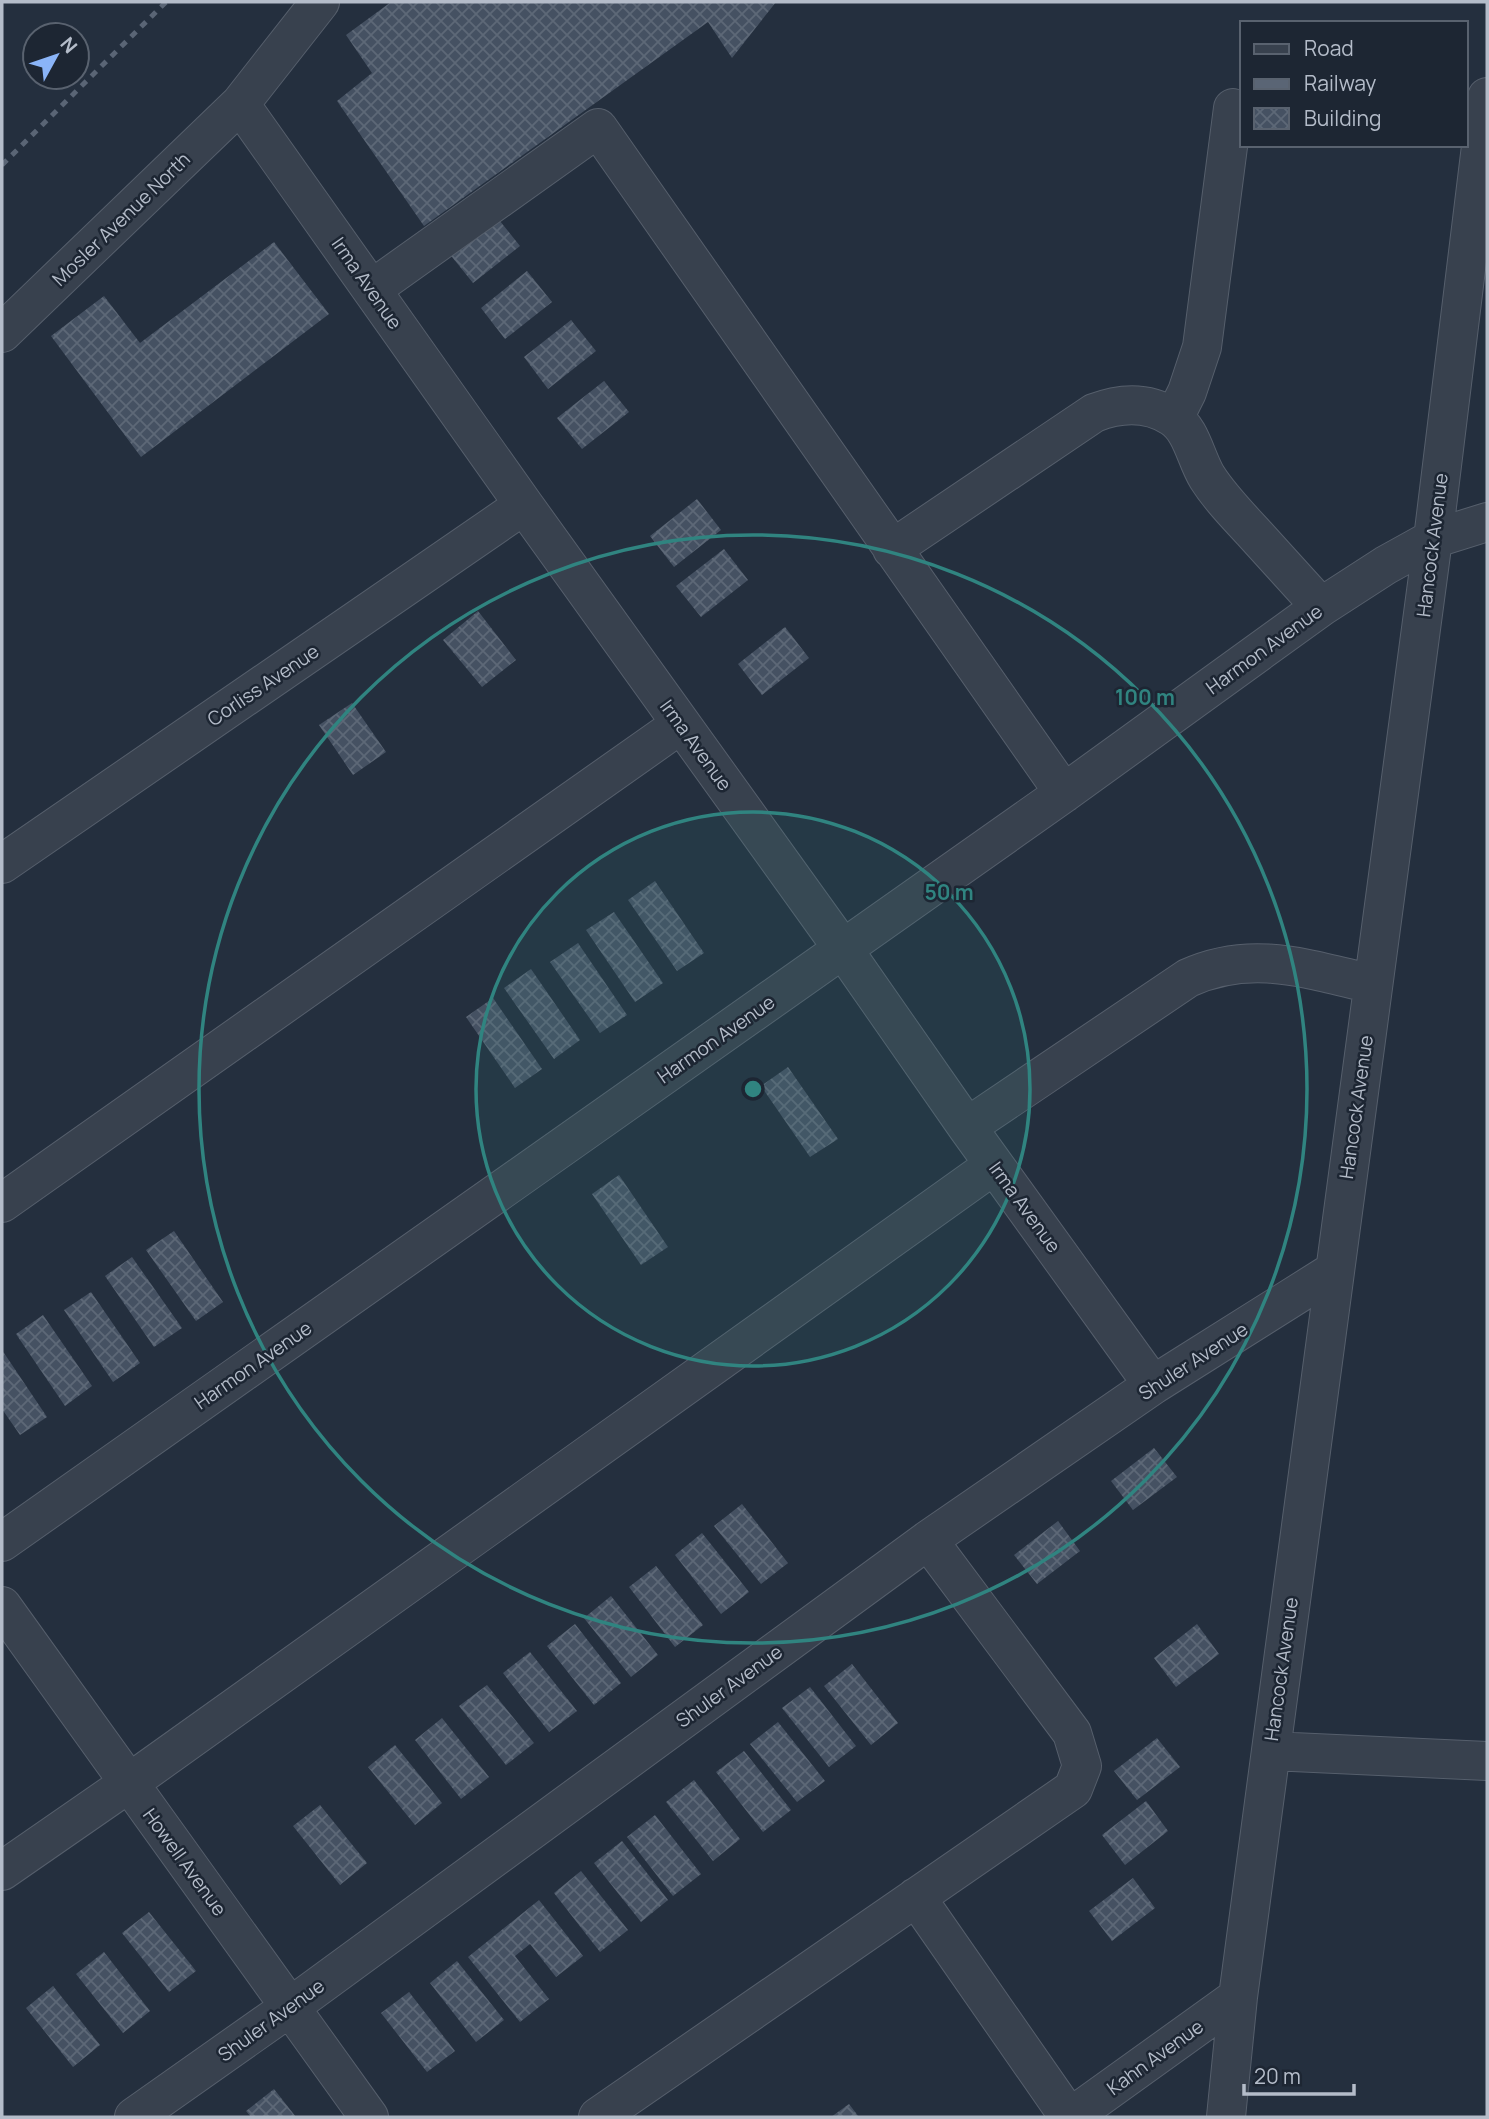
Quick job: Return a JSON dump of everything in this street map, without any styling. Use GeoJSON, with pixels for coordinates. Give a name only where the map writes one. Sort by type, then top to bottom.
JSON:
{"type":"FeatureCollection","features":[{"type":"Feature","properties":{"kind":"street","name":"Mosler Avenue North"},"geometry":{"type":"LineString","coordinates":[[2,333],[240,104],[320,2]]}},
{"type":"Feature","properties":{"kind":"street","name":"Hancock Avenue"},"geometry":{"type":"LineString","coordinates":[[1226,2117],[1238,1997],[1433,539],[1487,97]]}},
{"type":"Feature","properties":{"kind":"street","name":"Irma Avenue"},"geometry":{"type":"LineString","coordinates":[[240,104],[1153,1385]]}},
{"type":"Feature","properties":{"kind":"street"},"geometry":{"type":"LineString","coordinates":[[1174,418],[1187,392],[1202,347],[1233,108]]}},
{"type":"Feature","properties":{"kind":"street"},"geometry":{"type":"LineString","coordinates":[[372,289],[598,128],[1064,793]]}},
{"type":"Feature","properties":{"kind":"street"},"geometry":{"type":"LineString","coordinates":[[892,549],[1094,413],[1109,407],[1137,404],[1174,418],[1186,431],[1206,476],[1230,507],[1321,607]]}},
{"type":"Feature","properties":{"kind":"street","name":"Corliss Avenue"},"geometry":{"type":"LineString","coordinates":[[2,864],[524,505]]}},
{"type":"Feature","properties":{"kind":"street","name":"Harmon Avenue"},"geometry":{"type":"LineString","coordinates":[[2,1542],[1064,793],[1321,607],[1385,565],[1433,539],[1487,522]]}},
{"type":"Feature","properties":{"kind":"street"},"geometry":{"type":"LineString","coordinates":[[2,1203],[681,724]]}},
{"type":"Feature","properties":{"kind":"street"},"geometry":{"type":"LineString","coordinates":[[967,1127],[1026,1090],[1188,978],[1208,969],[1236,963],[1265,962],[1373,984]]}},
{"type":"Feature","properties":{"kind":"street"},"geometry":{"type":"LineString","coordinates":[[2,1871],[994,1165]]}},
{"type":"Feature","properties":{"kind":"street","name":"Shuler Avenue"},"geometry":{"type":"LineString","coordinates":[[134,2117],[290,2007],[928,1540],[1153,1385],[1334,1271]]}},
{"type":"Feature","properties":{"kind":"street"},"geometry":{"type":"LineString","coordinates":[[598,2117],[1073,1789],[1082,1766],[1072,1732],[928,1540]]}},
{"type":"Feature","properties":{"kind":"street","name":"Howell Avenue"},"geometry":{"type":"LineString","coordinates":[[2,1606],[369,2117]]}},
{"type":"Feature","properties":{"kind":"street"},"geometry":{"type":"LineString","coordinates":[[1271,1751],[1487,1761]]}},
{"type":"Feature","properties":{"kind":"street"},"geometry":{"type":"LineString","coordinates":[[916,1897],[1070,2117]]}},
{"type":"Feature","properties":{"kind":"street","name":"Kahn Avenue"},"geometry":{"type":"LineString","coordinates":[[1070,2117],[1238,1997]]}},
{"type":"Feature","properties":{"kind":"building"},"geometry":{"type":"Polygon","coordinates":[[[391,2],[776,2],[732,58],[708,22],[424,226],[337,101],[372,73],[346,35],[391,2]]]}},
{"type":"Feature","properties":{"kind":"building"},"geometry":{"type":"Polygon","coordinates":[[[495,215],[520,246],[473,283],[448,252],[495,215]]]}},
{"type":"Feature","properties":{"kind":"building"},"geometry":{"type":"Polygon","coordinates":[[[274,242],[329,314],[141,457],[51,336],[104,296],[140,343],[274,242]]]}},
{"type":"Feature","properties":{"kind":"building"},"geometry":{"type":"Polygon","coordinates":[[[527,271],[552,302],[505,339],[481,308],[527,271]]]}},
{"type":"Feature","properties":{"kind":"building"},"geometry":{"type":"Polygon","coordinates":[[[571,320],[596,351],[548,389],[524,357],[571,320]]]}},
{"type":"Feature","properties":{"kind":"building"},"geometry":{"type":"Polygon","coordinates":[[[604,381],[629,412],[582,449],[557,418],[604,381]]]}},
{"type":"Feature","properties":{"kind":"building"},"geometry":{"type":"Polygon","coordinates":[[[697,499],[721,530],[674,567],[650,536],[697,499]]]}},
{"type":"Feature","properties":{"kind":"building"},"geometry":{"type":"Polygon","coordinates":[[[724,549],[748,580],[701,617],[676,586],[724,549]]]}},
{"type":"Feature","properties":{"kind":"building"},"geometry":{"type":"Polygon","coordinates":[[[478,611],[516,660],[482,687],[443,640],[478,611]]]}},
{"type":"Feature","properties":{"kind":"building"},"geometry":{"type":"Polygon","coordinates":[[[785,627],[809,658],[762,695],[738,664],[785,627]]]}},
{"type":"Feature","properties":{"kind":"building"},"geometry":{"type":"Polygon","coordinates":[[[352,703],[386,752],[353,775],[319,725],[352,703]]]}},
{"type":"Feature","properties":{"kind":"building"},"geometry":{"type":"Polygon","coordinates":[[[655,881],[704,953],[677,971],[628,900],[655,881]]]}},
{"type":"Feature","properties":{"kind":"building"},"geometry":{"type":"Polygon","coordinates":[[[614,912],[663,983],[635,1002],[586,930],[614,912]]]}},
{"type":"Feature","properties":{"kind":"building"},"geometry":{"type":"Polygon","coordinates":[[[578,943],[627,1015],[600,1033],[550,962],[578,943]]]}},
{"type":"Feature","properties":{"kind":"building"},"geometry":{"type":"Polygon","coordinates":[[[531,969],[580,1040],[554,1059],[504,988],[531,969]]]}},
{"type":"Feature","properties":{"kind":"building"},"geometry":{"type":"Polygon","coordinates":[[[493,998],[542,1069],[515,1088],[466,1017],[493,998]]]}},
{"type":"Feature","properties":{"kind":"building"},"geometry":{"type":"Polygon","coordinates":[[[788,1067],[838,1139],[810,1157],[761,1086],[788,1067]]]}},
{"type":"Feature","properties":{"kind":"building"},"geometry":{"type":"Polygon","coordinates":[[[619,1175],[668,1247],[641,1265],[592,1194],[619,1175]]]}},
{"type":"Feature","properties":{"kind":"building"},"geometry":{"type":"Polygon","coordinates":[[[174,1231],[223,1302],[196,1321],[146,1250],[174,1231]]]}},
{"type":"Feature","properties":{"kind":"building"},"geometry":{"type":"Polygon","coordinates":[[[132,1257],[182,1328],[154,1347],[105,1276],[132,1257]]]}},
{"type":"Feature","properties":{"kind":"building"},"geometry":{"type":"Polygon","coordinates":[[[91,1292],[140,1363],[113,1382],[64,1310],[91,1292]]]}},
{"type":"Feature","properties":{"kind":"building"},"geometry":{"type":"Polygon","coordinates":[[[43,1315],[92,1386],[65,1406],[16,1334],[43,1315]]]}},
{"type":"Feature","properties":{"kind":"building"},"geometry":{"type":"Polygon","coordinates":[[[2,1350],[47,1417],[20,1435],[2,1409],[2,1350]]]}},
{"type":"Feature","properties":{"kind":"building"},"geometry":{"type":"Polygon","coordinates":[[[1154,1448],[1177,1477],[1133,1510],[1111,1481],[1154,1448]]]}},
{"type":"Feature","properties":{"kind":"building"},"geometry":{"type":"Polygon","coordinates":[[[742,1504],[788,1563],[761,1584],[714,1526],[742,1504]]]}},
{"type":"Feature","properties":{"kind":"building"},"geometry":{"type":"Polygon","coordinates":[[[1058,1521],[1080,1551],[1037,1584],[1014,1555],[1058,1521]]]}},
{"type":"Feature","properties":{"kind":"building"},"geometry":{"type":"Polygon","coordinates":[[[702,1533],[749,1592],[721,1614],[675,1555],[702,1533]]]}},
{"type":"Feature","properties":{"kind":"building"},"geometry":{"type":"Polygon","coordinates":[[[656,1566],[703,1625],[675,1647],[629,1587],[656,1566]]]}},
{"type":"Feature","properties":{"kind":"building"},"geometry":{"type":"Polygon","coordinates":[[[611,1596],[658,1655],[631,1677],[584,1618],[611,1596]]]}},
{"type":"Feature","properties":{"kind":"building"},"geometry":{"type":"Polygon","coordinates":[[[575,1624],[621,1683],[594,1705],[547,1646],[575,1624]]]}},
{"type":"Feature","properties":{"kind":"building"},"geometry":{"type":"Polygon","coordinates":[[[1197,1624],[1219,1654],[1176,1687],[1154,1658],[1197,1624]]]}},
{"type":"Feature","properties":{"kind":"building"},"geometry":{"type":"Polygon","coordinates":[[[530,1652],[577,1711],[549,1732],[503,1673],[530,1652]]]}},
{"type":"Feature","properties":{"kind":"building"},"geometry":{"type":"Polygon","coordinates":[[[852,1664],[898,1723],[871,1745],[824,1686],[852,1664]]]}},
{"type":"Feature","properties":{"kind":"building"},"geometry":{"type":"Polygon","coordinates":[[[487,1685],[534,1743],[506,1765],[459,1706],[487,1685]]]}},
{"type":"Feature","properties":{"kind":"building"},"geometry":{"type":"Polygon","coordinates":[[[810,1687],[856,1746],[829,1767],[782,1708],[810,1687]]]}},
{"type":"Feature","properties":{"kind":"building"},"geometry":{"type":"Polygon","coordinates":[[[442,1718],[489,1777],[461,1799],[415,1740],[442,1718]]]}},
{"type":"Feature","properties":{"kind":"building"},"geometry":{"type":"Polygon","coordinates":[[[778,1722],[825,1781],[797,1802],[750,1744],[778,1722]]]}},
{"type":"Feature","properties":{"kind":"building"},"geometry":{"type":"Polygon","coordinates":[[[1157,1738],[1180,1767],[1137,1800],[1114,1771],[1157,1738]]]}},
{"type":"Feature","properties":{"kind":"building"},"geometry":{"type":"Polygon","coordinates":[[[395,1745],[442,1803],[415,1825],[368,1767],[395,1745]]]}},
{"type":"Feature","properties":{"kind":"building"},"geometry":{"type":"Polygon","coordinates":[[[744,1751],[791,1810],[763,1832],[716,1772],[744,1751]]]}},
{"type":"Feature","properties":{"kind":"building"},"geometry":{"type":"Polygon","coordinates":[[[694,1780],[740,1839],[713,1861],[666,1802],[694,1780]]]}},
{"type":"Feature","properties":{"kind":"building"},"geometry":{"type":"Polygon","coordinates":[[[1146,1801],[1168,1831],[1125,1865],[1102,1835],[1146,1801]]]}},
{"type":"Feature","properties":{"kind":"building"},"geometry":{"type":"Polygon","coordinates":[[[320,1805],[367,1863],[340,1885],[293,1826],[320,1805]]]}},
{"type":"Feature","properties":{"kind":"building"},"geometry":{"type":"Polygon","coordinates":[[[655,1815],[701,1874],[673,1896],[627,1837],[655,1815]]]}},
{"type":"Feature","properties":{"kind":"building"},"geometry":{"type":"Polygon","coordinates":[[[622,1841],[668,1900],[641,1922],[594,1863],[622,1841]]]}},
{"type":"Feature","properties":{"kind":"building"},"geometry":{"type":"Polygon","coordinates":[[[581,1871],[628,1930],[600,1952],[554,1893],[581,1871]]]}},
{"type":"Feature","properties":{"kind":"building"},"geometry":{"type":"Polygon","coordinates":[[[1133,1878],[1155,1908],[1112,1941],[1089,1911],[1133,1878]]]}},
{"type":"Feature","properties":{"kind":"building"},"geometry":{"type":"Polygon","coordinates":[[[539,1900],[583,1956],[556,1977],[530,1944],[515,1956],[549,1999],[520,2022],[468,1957],[539,1900]]]}},
{"type":"Feature","properties":{"kind":"building"},"geometry":{"type":"Polygon","coordinates":[[[149,1912],[196,1971],[169,1992],[122,1933],[149,1912]]]}},
{"type":"Feature","properties":{"kind":"building"},"geometry":{"type":"Polygon","coordinates":[[[104,1952],[150,2011],[123,2033],[76,1974],[104,1952]]]}},
{"type":"Feature","properties":{"kind":"building"},"geometry":{"type":"Polygon","coordinates":[[[457,1961],[504,2020],[476,2042],[430,1983],[457,1961]]]}},
{"type":"Feature","properties":{"kind":"building"},"geometry":{"type":"Polygon","coordinates":[[[53,1986],[100,2045],[73,2067],[26,2008],[53,1986]]]}},
{"type":"Feature","properties":{"kind":"building"},"geometry":{"type":"Polygon","coordinates":[[[409,1992],[455,2051],[427,2072],[381,2013],[409,1992]]]}},
{"type":"Feature","properties":{"kind":"building"},"geometry":{"type":"Polygon","coordinates":[[[274,2089],[296,2117],[251,2117],[246,2111],[274,2089]]]}},
{"type":"Feature","properties":{"kind":"building"},"geometry":{"type":"Polygon","coordinates":[[[849,2104],[859,2117],[831,2117],[849,2104]]]}},
{"type":"Feature","properties":{"kind":"railway"},"geometry":{"type":"LineString","coordinates":[[2,165],[166,2]]}}]}
